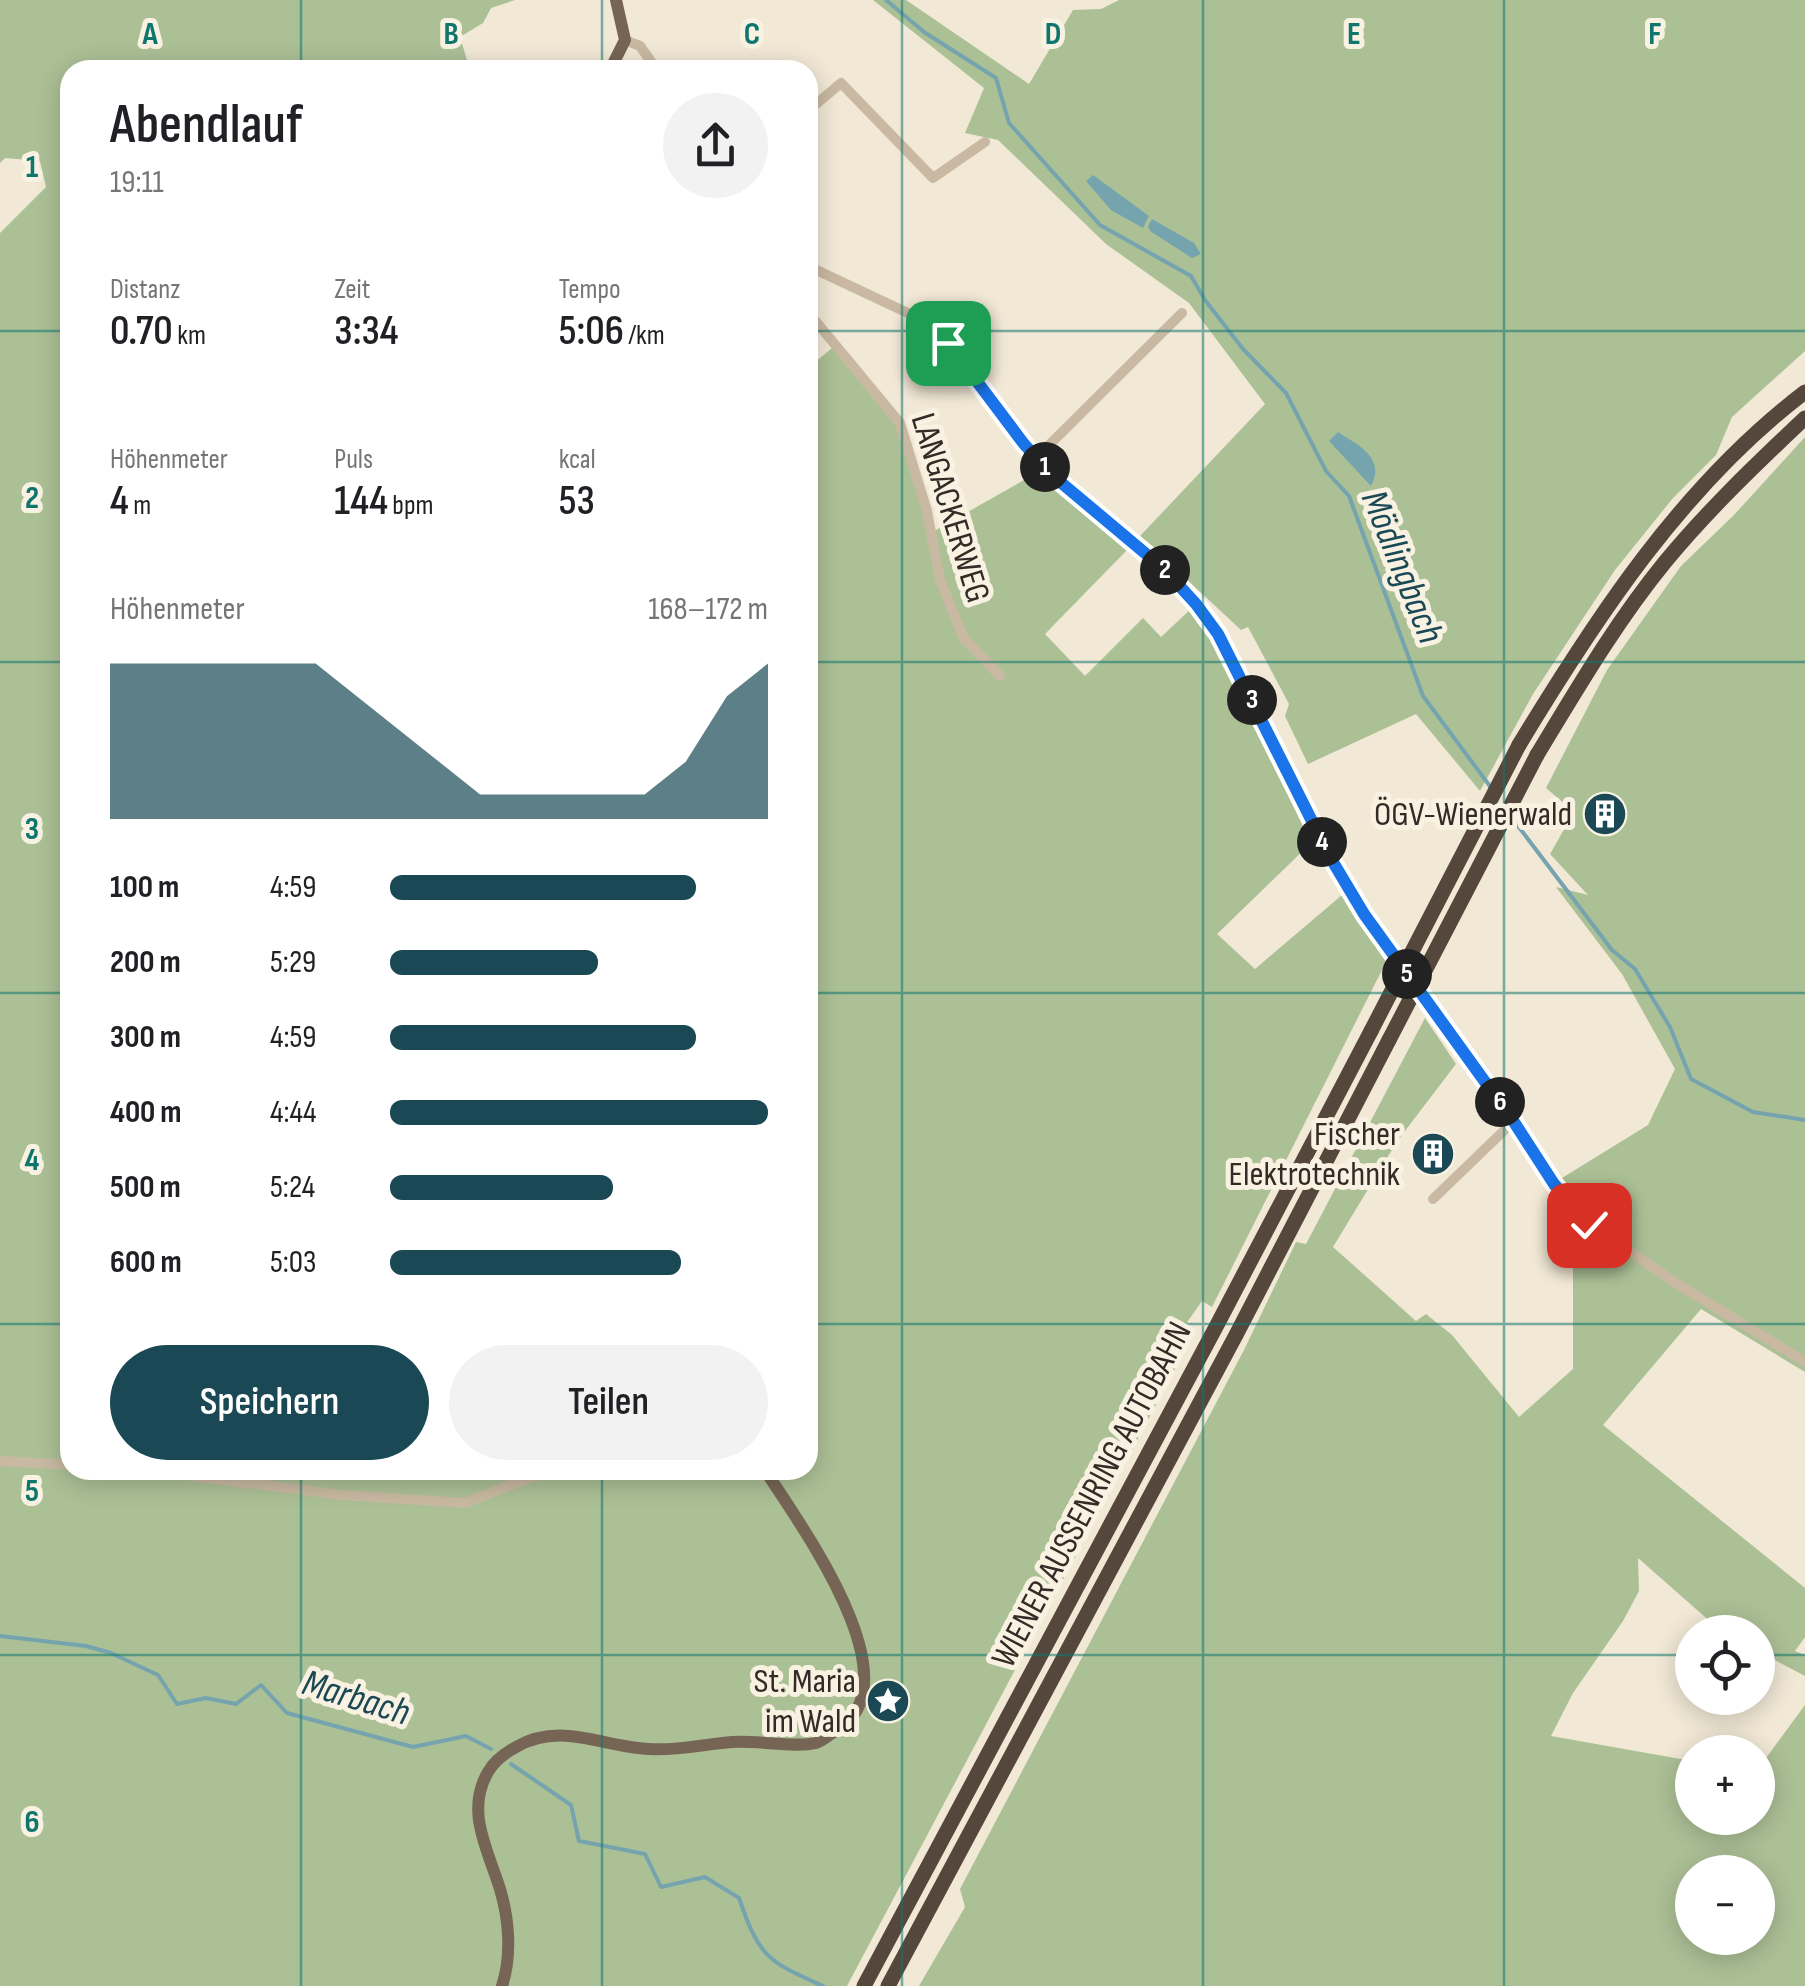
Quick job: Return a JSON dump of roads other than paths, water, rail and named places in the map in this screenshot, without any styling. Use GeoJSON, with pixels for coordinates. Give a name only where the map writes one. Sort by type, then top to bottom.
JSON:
{"type":"FeatureCollection","features":[{"type":"Feature","properties":{"kind":"highway","name":"WIENER AUSSENRING AUTOBAHN"},"geometry":{"type":"LineString","coordinates":[[864,1986],[1199,1359],[1519,745],[1580,642],[1650,548],[1722,467],[1805,392]]}},
{"type":"Feature","properties":{"kind":"highway","name":"WIENER AUSSENRING AUTOBAHN"},"geometry":{"type":"LineString","coordinates":[[888,1986],[1227,1352],[1537,755],[1599,652],[1664,564],[1734,484],[1805,418]]}},
{"type":"Feature","properties":{"kind":"main road"},"geometry":{"type":"LineString","coordinates":[[615,60],[625,40],[616,0]]}},
{"type":"Feature","properties":{"kind":"main road"},"geometry":{"type":"LineString","coordinates":[[502,1986],[508,1932],[501,1891],[478,1816],[479,1794],[488,1771],[504,1754],[526,1741],[551,1734],[591,1737],[646,1749],[736,1741],[816,1743],[848,1724],[862,1700],[863,1658],[851,1617],[817,1553],[770,1480]]}},
{"type":"Feature","properties":{"kind":"street"},"geometry":{"type":"LineString","coordinates":[[625,40],[640,46],[650,60]]}},
{"type":"Feature","properties":{"kind":"street"},"geometry":{"type":"LineString","coordinates":[[818,103],[841,83],[933,178],[984,142]]}},
{"type":"Feature","properties":{"kind":"street"},"geometry":{"type":"LineString","coordinates":[[818,271],[910,314],[948,343],[1036,458],[1068,490],[1164,569],[1196,604],[1218,634],[1346,886],[1554,1184],[1589,1225],[1805,1362]]}},
{"type":"Feature","properties":{"kind":"street"},"geometry":{"type":"LineString","coordinates":[[1036,458],[1182,313]]}},
{"type":"Feature","properties":{"kind":"street","name":"LANGACKERWEG"},"geometry":{"type":"LineString","coordinates":[[818,324],[900,423],[928,511],[940,580],[963,637],[1000,676]]}},
{"type":"Feature","properties":{"kind":"street"},"geometry":{"type":"LineString","coordinates":[[1432,1200],[1514,1122]]}},
{"type":"Feature","properties":{"kind":"street"},"geometry":{"type":"LineString","coordinates":[[0,1461],[60,1464]]}},
{"type":"Feature","properties":{"kind":"street"},"geometry":{"type":"LineString","coordinates":[[223,1480],[342,1495],[465,1504],[525,1480]]}},
{"type":"Feature","properties":{"kind":"water"},"geometry":{"type":"Polygon","coordinates":[[[1093,175],[1149,216],[1143,228],[1111,210],[1086,181],[1093,175]]]}},
{"type":"Feature","properties":{"kind":"water"},"geometry":{"type":"Polygon","coordinates":[[[1152,219],[1194,243],[1201,254],[1192,258],[1150,231],[1152,219]]]}},
{"type":"Feature","properties":{"kind":"water"},"geometry":{"type":"Polygon","coordinates":[[[1338,432],[1368,453],[1375,468],[1371,486],[1329,441],[1338,432]]]}},
{"type":"Feature","properties":{"kind":"waterway","name":"Mödlingbach"},"geometry":{"type":"LineString","coordinates":[[886,0],[924,32],[996,78],[1009,123],[1100,225],[1191,276],[1243,349],[1286,393],[1326,471],[1349,496],[1423,696],[1492,789]]}},
{"type":"Feature","properties":{"kind":"waterway","name":"Mödlingbach"},"geometry":{"type":"LineString","coordinates":[[1512,818],[1612,950],[1635,969],[1670,1027],[1691,1079],[1753,1112],[1805,1120]]}},
{"type":"Feature","properties":{"kind":"waterway","name":"Marbach"},"geometry":{"type":"LineString","coordinates":[[0,1636],[86,1646],[111,1653],[158,1675],[177,1704],[206,1698],[236,1704],[261,1685],[287,1713],[413,1747],[466,1736],[491,1749]]}},
{"type":"Feature","properties":{"kind":"waterway","name":"Marbach"},"geometry":{"type":"LineString","coordinates":[[511,1764],[571,1805],[579,1841],[645,1854],[661,1887],[705,1877],[739,1898],[753,1933],[767,1954],[823,1986]]}},
{"type":"Feature","properties":{"kind":"place","name":"ÖGV-Wienerwald"},"geometry":{"type":"Point","coordinates":[1605,814]}},
{"type":"Feature","properties":{"kind":"place","name":"Fischer Elektrotechnik"},"geometry":{"type":"Point","coordinates":[1433,1154]}},
{"type":"Feature","properties":{"kind":"place","name":"St. Maria im Wald"},"geometry":{"type":"Point","coordinates":[888,1701]}}]}
